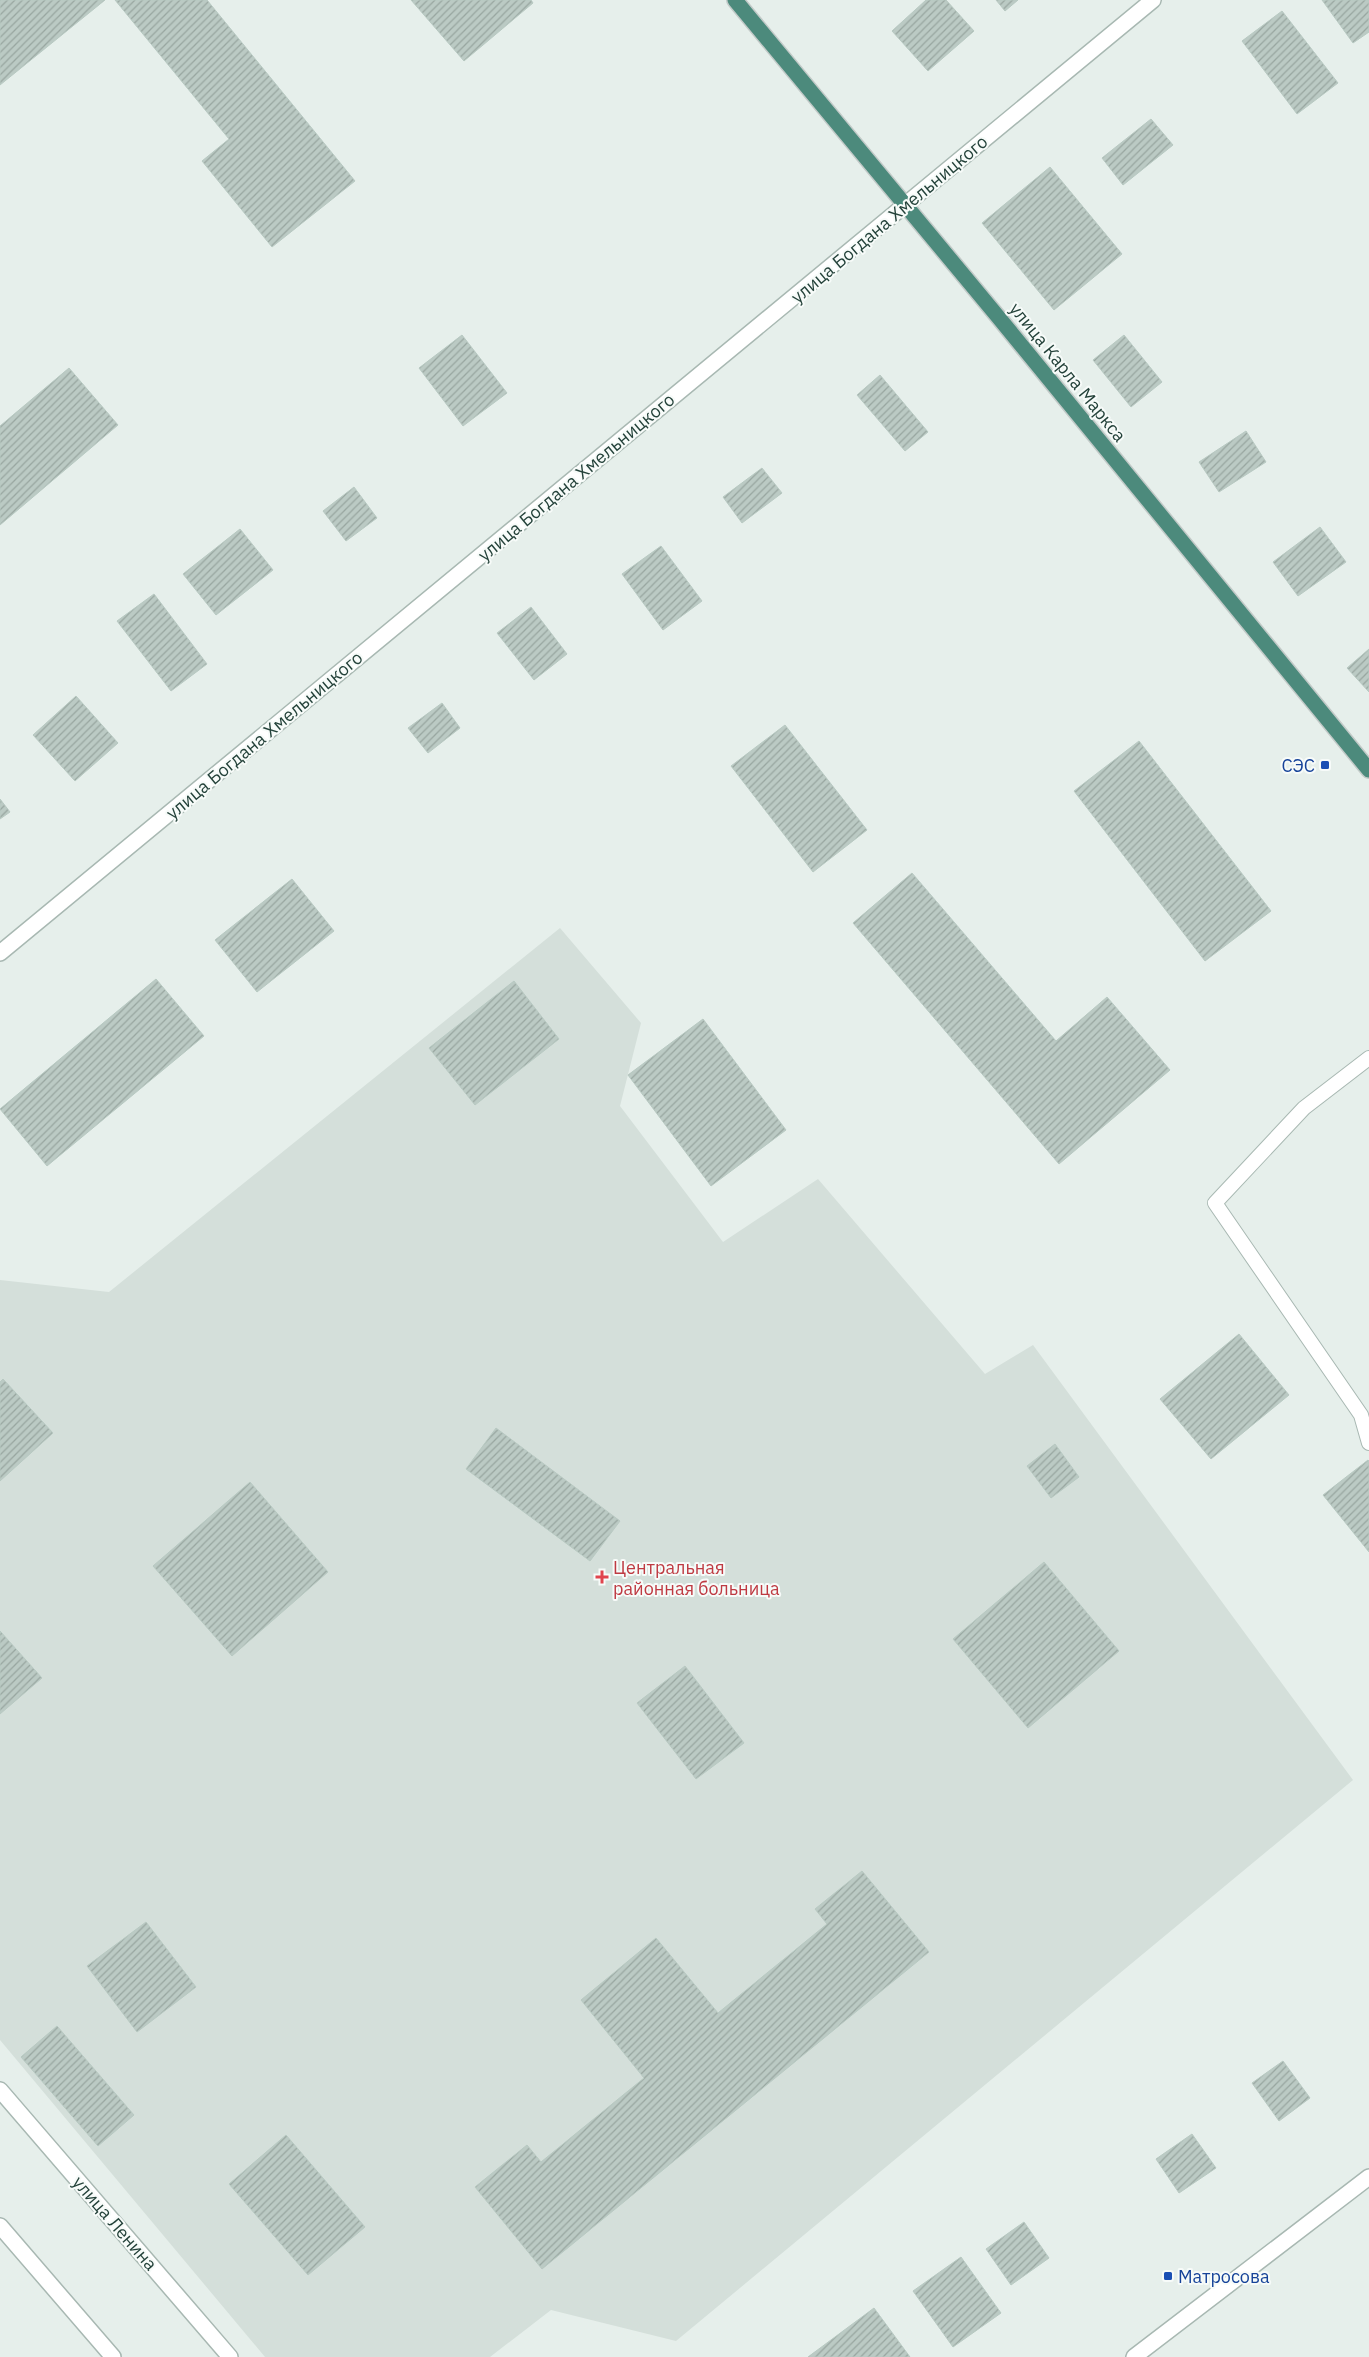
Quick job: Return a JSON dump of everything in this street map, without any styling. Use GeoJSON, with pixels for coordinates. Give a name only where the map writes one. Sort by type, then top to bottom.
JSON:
{"type":"FeatureCollection","features":[{"type":"Feature","properties":{"kind":"highway","name":"улица Карла Маркса"},"geometry":{"type":"LineString","coordinates":[[735,0],[1369,770]]}},
{"type":"Feature","properties":{"kind":"street","name":"улица Богдана Хмельницкого"},"geometry":{"type":"LineString","coordinates":[[0,953],[1153,0]]}},
{"type":"Feature","properties":{"kind":"street","name":"улица Ленина"},"geometry":{"type":"LineString","coordinates":[[0,2090],[230,2357]]}},
{"type":"Feature","properties":{"kind":"street"},"geometry":{"type":"LineString","coordinates":[[1134,2357],[1369,2178]]}},
{"type":"Feature","properties":{"kind":"street"},"geometry":{"type":"LineString","coordinates":[[0,2226],[113,2357]]}},
{"type":"Feature","properties":{"kind":"lane"},"geometry":{"type":"LineString","coordinates":[[1369,1058],[1304,1108],[1215,1203],[1361,1415],[1369,1443]]}},
{"type":"Feature","properties":{"kind":"shaded area","name":"Центральная районная больница"},"geometry":{"type":"Polygon","coordinates":[[[560,928],[641,1023],[620,1106],[723,1242],[818,1179],[985,1374],[1033,1345],[1353,1780],[676,2341],[551,2310],[490,2357],[265,2357],[0,2040],[0,1280],[109,1292],[560,928]]]}},
{"type":"Feature","properties":{"kind":"building"},"geometry":{"type":"Polygon","coordinates":[[[0,0],[105,0],[0,85],[0,0]]]}},
{"type":"Feature","properties":{"kind":"building"},"geometry":{"type":"Polygon","coordinates":[[[115,0],[207,0],[355,181],[272,247],[202,161],[229,139],[115,0]]]}},
{"type":"Feature","properties":{"kind":"building"},"geometry":{"type":"Polygon","coordinates":[[[411,0],[531,0],[533,3],[464,61],[411,0]]]}},
{"type":"Feature","properties":{"kind":"building"},"geometry":{"type":"Polygon","coordinates":[[[926,0],[946,0],[974,31],[928,71],[892,31],[926,0]]]}},
{"type":"Feature","properties":{"kind":"building"},"geometry":{"type":"Polygon","coordinates":[[[996,0],[1018,0],[1005,11],[996,0]]]}},
{"type":"Feature","properties":{"kind":"building"},"geometry":{"type":"Polygon","coordinates":[[[1322,0],[1369,0],[1369,32],[1353,43],[1322,0]]]}},
{"type":"Feature","properties":{"kind":"building"},"geometry":{"type":"Polygon","coordinates":[[[1282,11],[1338,83],[1297,114],[1242,41],[1282,11]]]}},
{"type":"Feature","properties":{"kind":"building"},"geometry":{"type":"Polygon","coordinates":[[[1151,119],[1173,145],[1123,185],[1102,158],[1151,119]]]}},
{"type":"Feature","properties":{"kind":"building"},"geometry":{"type":"Polygon","coordinates":[[[1050,167],[1122,254],[1054,310],[982,223],[1050,167]]]}},
{"type":"Feature","properties":{"kind":"building"},"geometry":{"type":"Polygon","coordinates":[[[462,335],[507,393],[463,426],[419,368],[462,335]]]}},
{"type":"Feature","properties":{"kind":"building"},"geometry":{"type":"Polygon","coordinates":[[[1124,335],[1162,382],[1131,407],[1093,360],[1124,335]]]}},
{"type":"Feature","properties":{"kind":"building"},"geometry":{"type":"Polygon","coordinates":[[[69,368],[118,425],[0,525],[0,426],[69,368]]]}},
{"type":"Feature","properties":{"kind":"building"},"geometry":{"type":"Polygon","coordinates":[[[880,375],[928,432],[905,451],[857,395],[880,375]]]}},
{"type":"Feature","properties":{"kind":"building"},"geometry":{"type":"Polygon","coordinates":[[[1246,431],[1266,462],[1219,492],[1199,462],[1246,431]]]}},
{"type":"Feature","properties":{"kind":"building"},"geometry":{"type":"Polygon","coordinates":[[[762,468],[782,493],[742,523],[723,497],[762,468]]]}},
{"type":"Feature","properties":{"kind":"building"},"geometry":{"type":"Polygon","coordinates":[[[354,487],[377,518],[346,541],[323,511],[354,487]]]}},
{"type":"Feature","properties":{"kind":"building"},"geometry":{"type":"Polygon","coordinates":[[[1320,527],[1346,562],[1298,596],[1273,562],[1320,527]]]}},
{"type":"Feature","properties":{"kind":"building"},"geometry":{"type":"Polygon","coordinates":[[[240,529],[273,570],[216,615],[183,574],[240,529]]]}},
{"type":"Feature","properties":{"kind":"building"},"geometry":{"type":"Polygon","coordinates":[[[661,546],[702,601],[663,630],[622,574],[661,546]]]}},
{"type":"Feature","properties":{"kind":"building"},"geometry":{"type":"Polygon","coordinates":[[[154,594],[207,664],[171,691],[117,621],[154,594]]]}},
{"type":"Feature","properties":{"kind":"building"},"geometry":{"type":"Polygon","coordinates":[[[531,607],[567,654],[534,680],[497,633],[531,607]]]}},
{"type":"Feature","properties":{"kind":"building"},"geometry":{"type":"Polygon","coordinates":[[[1369,649],[1369,692],[1347,668],[1369,649]]]}},
{"type":"Feature","properties":{"kind":"building"},"geometry":{"type":"Polygon","coordinates":[[[76,696],[118,743],[75,781],[33,735],[76,696]]]}},
{"type":"Feature","properties":{"kind":"building"},"geometry":{"type":"Polygon","coordinates":[[[442,703],[460,728],[428,753],[408,728],[442,703]]]}},
{"type":"Feature","properties":{"kind":"building"},"geometry":{"type":"Polygon","coordinates":[[[785,725],[867,830],[813,872],[731,766],[785,725]]]}},
{"type":"Feature","properties":{"kind":"building"},"geometry":{"type":"Polygon","coordinates":[[[1139,741],[1271,911],[1205,961],[1074,791],[1139,741]]]}},
{"type":"Feature","properties":{"kind":"building"},"geometry":{"type":"Polygon","coordinates":[[[0,799],[10,812],[0,819],[0,799]]]}},
{"type":"Feature","properties":{"kind":"building"},"geometry":{"type":"Polygon","coordinates":[[[912,873],[1056,1041],[1107,997],[1170,1070],[1059,1164],[853,923],[912,873]]]}},
{"type":"Feature","properties":{"kind":"building"},"geometry":{"type":"Polygon","coordinates":[[[292,879],[334,931],[257,992],[215,940],[292,879]]]}},
{"type":"Feature","properties":{"kind":"building"},"geometry":{"type":"Polygon","coordinates":[[[156,979],[204,1036],[47,1166],[0,1109],[156,979]]]}},
{"type":"Feature","properties":{"kind":"building"},"geometry":{"type":"Polygon","coordinates":[[[514,981],[559,1039],[475,1105],[429,1048],[514,981]]]}},
{"type":"Feature","properties":{"kind":"building"},"geometry":{"type":"Polygon","coordinates":[[[703,1019],[786,1130],[711,1186],[628,1075],[703,1019]]]}},
{"type":"Feature","properties":{"kind":"building"},"geometry":{"type":"Polygon","coordinates":[[[1239,1334],[1289,1395],[1211,1459],[1160,1399],[1239,1334]]]}},
{"type":"Feature","properties":{"kind":"building"},"geometry":{"type":"Polygon","coordinates":[[[3,1379],[53,1433],[0,1481],[0,1382],[3,1379]]]}},
{"type":"Feature","properties":{"kind":"building"},"geometry":{"type":"Polygon","coordinates":[[[496,1428],[620,1521],[590,1561],[466,1469],[496,1428]]]}},
{"type":"Feature","properties":{"kind":"building"},"geometry":{"type":"Polygon","coordinates":[[[1055,1444],[1079,1477],[1051,1498],[1027,1466],[1055,1444]]]}},
{"type":"Feature","properties":{"kind":"building"},"geometry":{"type":"Polygon","coordinates":[[[1369,1461],[1369,1552],[1323,1495],[1369,1461]]]}},
{"type":"Feature","properties":{"kind":"building"},"geometry":{"type":"Polygon","coordinates":[[[250,1482],[328,1572],[232,1656],[153,1566],[250,1482]]]}},
{"type":"Feature","properties":{"kind":"building"},"geometry":{"type":"Polygon","coordinates":[[[1044,1562],[1119,1651],[1028,1728],[953,1639],[1044,1562]]]}},
{"type":"Feature","properties":{"kind":"building"},"geometry":{"type":"Polygon","coordinates":[[[0,1631],[42,1678],[0,1714],[0,1631]]]}},
{"type":"Feature","properties":{"kind":"building"},"geometry":{"type":"Polygon","coordinates":[[[685,1666],[744,1743],[696,1779],[637,1703],[685,1666]]]}},
{"type":"Feature","properties":{"kind":"building"},"geometry":{"type":"Polygon","coordinates":[[[862,1871],[929,1952],[542,2269],[475,2187],[527,2145],[541,2162],[644,2078],[581,2000],[656,1938],[718,2013],[827,1924],[815,1909],[862,1871]]]}},
{"type":"Feature","properties":{"kind":"building"},"geometry":{"type":"Polygon","coordinates":[[[146,1922],[196,1987],[137,2032],[87,1966],[146,1922]]]}},
{"type":"Feature","properties":{"kind":"building"},"geometry":{"type":"Polygon","coordinates":[[[57,2026],[134,2115],[98,2146],[21,2057],[57,2026]]]}},
{"type":"Feature","properties":{"kind":"building"},"geometry":{"type":"Polygon","coordinates":[[[1283,2061],[1310,2098],[1279,2121],[1252,2083],[1283,2061]]]}},
{"type":"Feature","properties":{"kind":"building"},"geometry":{"type":"Polygon","coordinates":[[[1192,2134],[1216,2168],[1179,2193],[1156,2159],[1192,2134]]]}},
{"type":"Feature","properties":{"kind":"building"},"geometry":{"type":"Polygon","coordinates":[[[286,2135],[365,2227],[308,2275],[229,2184],[286,2135]]]}},
{"type":"Feature","properties":{"kind":"building"},"geometry":{"type":"Polygon","coordinates":[[[1024,2222],[1049,2258],[1011,2285],[986,2249],[1024,2222]]]}},
{"type":"Feature","properties":{"kind":"building"},"geometry":{"type":"Polygon","coordinates":[[[961,2257],[1001,2313],[953,2347],[913,2291],[961,2257]]]}},
{"type":"Feature","properties":{"kind":"building"},"geometry":{"type":"Polygon","coordinates":[[[874,2308],[910,2357],[808,2357],[874,2308]]]}},
{"type":"Feature","properties":{"kind":"place","name":"СЭС"},"geometry":{"type":"Point","coordinates":[1325,765]}},
{"type":"Feature","properties":{"kind":"place","name":"Центральная районная больница"},"geometry":{"type":"Point","coordinates":[602,1577]}},
{"type":"Feature","properties":{"kind":"place","name":"Матросова"},"geometry":{"type":"Point","coordinates":[1168,2276]}}]}
